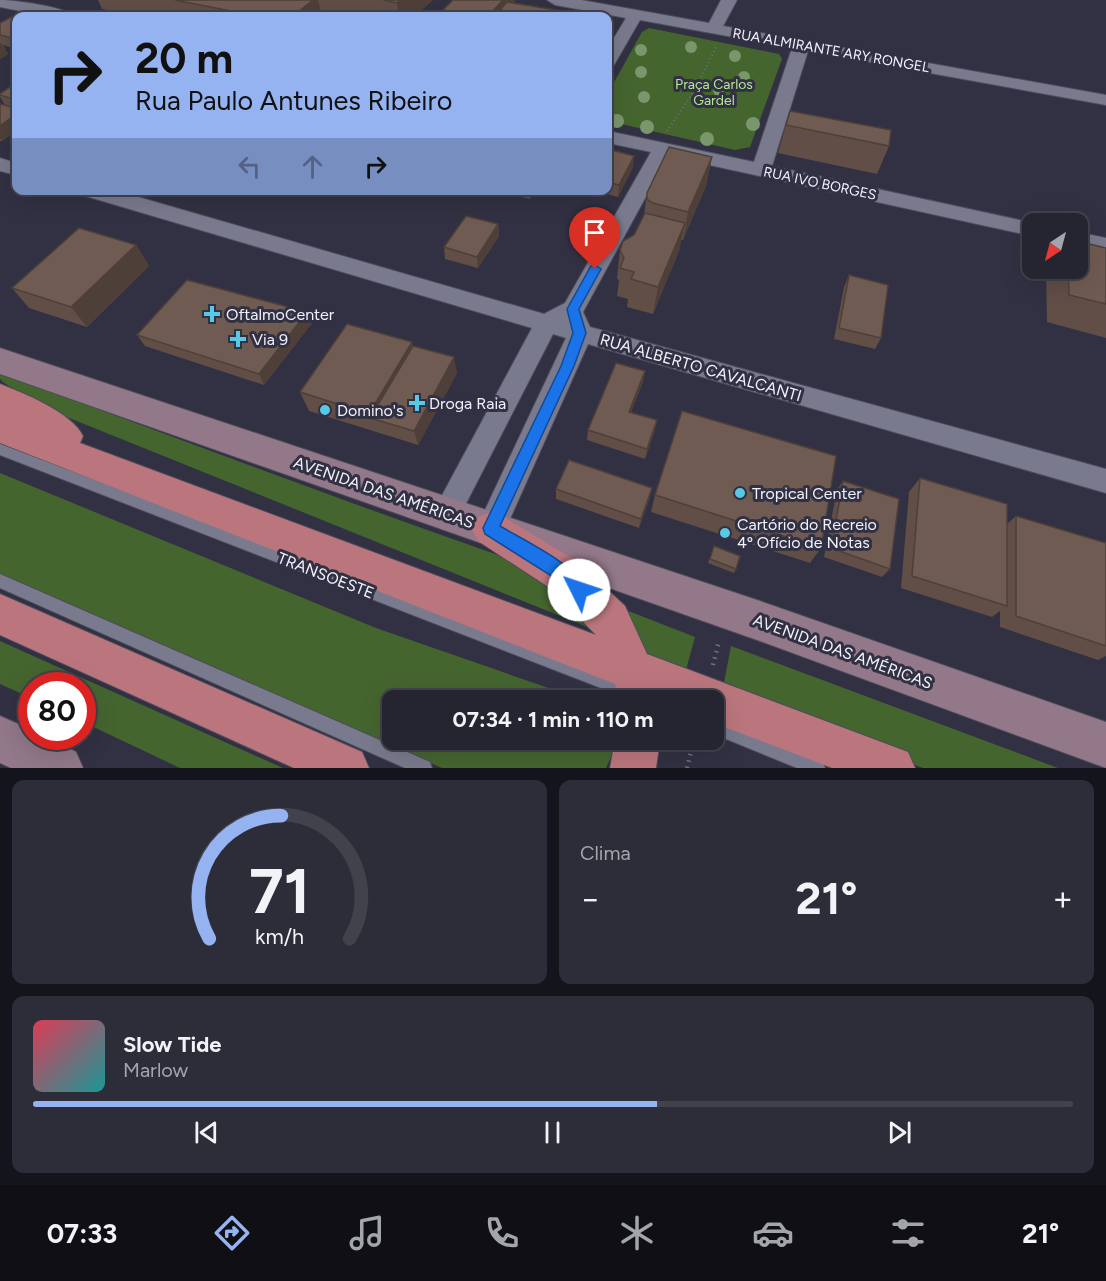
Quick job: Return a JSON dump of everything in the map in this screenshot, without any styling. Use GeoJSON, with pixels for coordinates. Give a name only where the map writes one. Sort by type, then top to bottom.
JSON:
{"type":"FeatureCollection","features":[{"type":"Feature","properties":{"kind":"highway"},"geometry":{"type":"LineString","coordinates":[[0,398],[49,424],[78,444],[93,463]]}},
{"type":"Feature","properties":{"kind":"highway"},"geometry":{"type":"LineString","coordinates":[[0,428],[93,463],[616,690]]}},
{"type":"Feature","properties":{"kind":"highway"},"geometry":{"type":"LineString","coordinates":[[491,528],[564,575],[610,620],[637,690]]}},
{"type":"Feature","properties":{"kind":"highway"},"geometry":{"type":"LineString","coordinates":[[0,614],[346,768]]}},
{"type":"Feature","properties":{"kind":"highway"},"geometry":{"type":"LineString","coordinates":[[724,705],[892,768]]}},
{"type":"Feature","properties":{"kind":"highway"},"geometry":{"type":"LineString","coordinates":[[633,768],[635,750]]}},
{"type":"Feature","properties":{"kind":"main road","name":"AVENIDA DAS AMÉRICAS"},"geometry":{"type":"LineString","coordinates":[[0,361],[491,528],[1106,745]]}},
{"type":"Feature","properties":{"kind":"street","name":"RUA ALMIRANTE ARY RONGEL"},"geometry":{"type":"LineString","coordinates":[[555,0],[1106,100]]}},
{"type":"Feature","properties":{"kind":"street"},"geometry":{"type":"LineString","coordinates":[[714,28],[729,0]]}},
{"type":"Feature","properties":{"kind":"street"},"geometry":{"type":"LineString","coordinates":[[0,2],[30,4],[54,12]]}},
{"type":"Feature","properties":{"kind":"street"},"geometry":{"type":"LineString","coordinates":[[16,12],[30,4]]}},
{"type":"Feature","properties":{"kind":"street"},"geometry":{"type":"LineString","coordinates":[[612,54],[635,15]]}},
{"type":"Feature","properties":{"kind":"street"},"geometry":{"type":"LineString","coordinates":[[761,170],[801,45]]}},
{"type":"Feature","properties":{"kind":"street","name":"RUA IVO BORGES"},"geometry":{"type":"LineString","coordinates":[[612,138],[1022,227]]}},
{"type":"Feature","properties":{"kind":"street"},"geometry":{"type":"LineString","coordinates":[[491,528],[567,366],[576,321],[662,149]]}},
{"type":"Feature","properties":{"kind":"street"},"geometry":{"type":"LineString","coordinates":[[106,195],[547,323],[576,321]]}},
{"type":"Feature","properties":{"kind":"street"},"geometry":{"type":"LineString","coordinates":[[1088,241],[1106,245]]}},
{"type":"Feature","properties":{"kind":"street","name":"RUA ALBERTO CAVALCANTI"},"geometry":{"type":"LineString","coordinates":[[576,321],[1106,481]]}},
{"type":"Feature","properties":{"kind":"street"},"geometry":{"type":"LineString","coordinates":[[446,514],[547,323]]}},
{"type":"Feature","properties":{"kind":"lane","name":"TRANSOESTE"},"geometry":{"type":"LineString","coordinates":[[0,449],[613,690]]}},
{"type":"Feature","properties":{"kind":"lane"},"geometry":{"type":"LineString","coordinates":[[0,580],[424,768]]}},
{"type":"Feature","properties":{"kind":"lane"},"geometry":{"type":"LineString","coordinates":[[724,730],[817,768]]}},
{"type":"Feature","properties":{"kind":"lane"},"geometry":{"type":"LineString","coordinates":[[783,755],[802,768]]}},
{"type":"Feature","properties":{"kind":"path"},"geometry":{"type":"LineString","coordinates":[[662,149],[664,135],[682,114],[708,66],[718,41],[714,28]]}},
{"type":"Feature","properties":{"kind":"path"},"geometry":{"type":"LineString","coordinates":[[687,768],[691,750]]}},
{"type":"Feature","properties":{"kind":"green space","name":"Praça Carlos Gardel"},"geometry":{"type":"Polygon","coordinates":[[[649,28],[779,54],[782,59],[750,147],[735,150],[612,122],[612,86],[642,32],[649,28]]]}},
{"type":"Feature","properties":{"kind":"green space"},"geometry":{"type":"Polygon","coordinates":[[[0,373],[515,561],[532,569],[605,634],[37,405],[3,382],[0,379],[0,373]]]}},
{"type":"Feature","properties":{"kind":"green space"},"geometry":{"type":"Polygon","coordinates":[[[0,473],[376,628],[554,690],[382,690],[382,742],[0,574],[0,473]]]}},
{"type":"Feature","properties":{"kind":"green space"},"geometry":{"type":"Polygon","coordinates":[[[613,605],[695,637],[684,677],[647,662],[613,605]]]}},
{"type":"Feature","properties":{"kind":"green space"},"geometry":{"type":"Polygon","coordinates":[[[0,641],[69,672],[18,672],[18,692],[0,684],[0,641]]]}},
{"type":"Feature","properties":{"kind":"green space"},"geometry":{"type":"Polygon","coordinates":[[[731,646],[1058,768],[923,768],[724,694],[723,690],[731,646]]]}},
{"type":"Feature","properties":{"kind":"green space"},"geometry":{"type":"Polygon","coordinates":[[[96,684],[283,768],[180,768],[96,728],[96,684]]]}},
{"type":"Feature","properties":{"kind":"green space"},"geometry":{"type":"Polygon","coordinates":[[[401,750],[612,750],[606,768],[442,768],[401,750]]]}},
{"type":"Feature","properties":{"kind":"building"},"geometry":{"type":"Polygon","coordinates":[[[175,0],[313,0],[298,12],[236,12],[175,0]]]}},
{"type":"Feature","properties":{"kind":"building"},"geometry":{"type":"Polygon","coordinates":[[[384,0],[400,0],[397,3],[384,0]]]}},
{"type":"Feature","properties":{"kind":"building"},"geometry":{"type":"Polygon","coordinates":[[[453,0],[503,0],[492,12],[443,10],[453,0]]]}},
{"type":"Feature","properties":{"kind":"building"},"geometry":{"type":"Polygon","coordinates":[[[507,2],[569,12],[511,12],[500,10],[507,2]]]}},
{"type":"Feature","properties":{"kind":"building"},"geometry":{"type":"Polygon","coordinates":[[[12,17],[12,38],[0,35],[0,23],[12,17]]]}},
{"type":"Feature","properties":{"kind":"building"},"geometry":{"type":"Polygon","coordinates":[[[12,86],[12,99],[0,94],[12,86]]]}},
{"type":"Feature","properties":{"kind":"building"},"geometry":{"type":"Polygon","coordinates":[[[0,104],[12,107],[12,117],[0,126],[0,104]]]}},
{"type":"Feature","properties":{"kind":"building"},"geometry":{"type":"Polygon","coordinates":[[[790,111],[891,130],[889,146],[786,125],[790,111]]]}},
{"type":"Feature","properties":{"kind":"building"},"geometry":{"type":"Polygon","coordinates":[[[669,147],[712,157],[688,212],[653,203],[647,199],[647,193],[669,147]]]}},
{"type":"Feature","properties":{"kind":"building"},"geometry":{"type":"Polygon","coordinates":[[[612,150],[634,156],[619,185],[612,183],[612,150]]]}},
{"type":"Feature","properties":{"kind":"building"},"geometry":{"type":"Polygon","coordinates":[[[645,213],[685,223],[658,287],[631,279],[634,272],[620,268],[624,258],[620,250],[623,241],[634,235],[645,213]]]}},
{"type":"Feature","properties":{"kind":"building"},"geometry":{"type":"Polygon","coordinates":[[[466,216],[498,224],[477,257],[444,247],[466,216]]]}},
{"type":"Feature","properties":{"kind":"building"},"geometry":{"type":"Polygon","coordinates":[[[79,228],[136,245],[71,307],[12,288],[79,228]]]}},
{"type":"Feature","properties":{"kind":"building"},"geometry":{"type":"Polygon","coordinates":[[[1088,244],[1106,248],[1106,304],[1069,295],[1068,279],[1088,279],[1088,244]]]}},
{"type":"Feature","properties":{"kind":"building"},"geometry":{"type":"Polygon","coordinates":[[[849,275],[888,285],[881,338],[839,328],[849,275]]]}},
{"type":"Feature","properties":{"kind":"building"},"geometry":{"type":"Polygon","coordinates":[[[187,280],[307,312],[259,374],[137,335],[187,280]]]}},
{"type":"Feature","properties":{"kind":"building"},"geometry":{"type":"Polygon","coordinates":[[[347,324],[412,342],[369,414],[300,392],[347,324]]]}},
{"type":"Feature","properties":{"kind":"building"},"geometry":{"type":"Polygon","coordinates":[[[413,346],[454,357],[414,431],[370,418],[413,346]]]}},
{"type":"Feature","properties":{"kind":"building"},"geometry":{"type":"Polygon","coordinates":[[[616,363],[645,371],[629,412],[657,420],[647,449],[588,430],[616,363]]]}},
{"type":"Feature","properties":{"kind":"building","name":"Tropical Center"},"geometry":{"type":"Polygon","coordinates":[[[682,411],[836,456],[821,548],[655,495],[682,411]]]}},
{"type":"Feature","properties":{"kind":"building"},"geometry":{"type":"Polygon","coordinates":[[[569,460],[652,488],[641,519],[556,489],[569,460]]]}},
{"type":"Feature","properties":{"kind":"building"},"geometry":{"type":"Polygon","coordinates":[[[920,478],[1007,504],[1007,606],[912,576],[920,478]]]}},
{"type":"Feature","properties":{"kind":"building"},"geometry":{"type":"Polygon","coordinates":[[[843,481],[899,499],[890,569],[831,548],[843,481]]]}},
{"type":"Feature","properties":{"kind":"building"},"geometry":{"type":"Polygon","coordinates":[[[1016,516],[1106,543],[1106,646],[1016,616],[1016,516]]]}},
{"type":"Feature","properties":{"kind":"building"},"geometry":{"type":"Polygon","coordinates":[[[714,546],[740,556],[736,569],[710,559],[714,546]]]}},
{"type":"Feature","properties":{"kind":"place","name":"OftalmoCenter"},"geometry":{"type":"Point","coordinates":[212,314]}},
{"type":"Feature","properties":{"kind":"place","name":"Via 9"},"geometry":{"type":"Point","coordinates":[238,339]}},
{"type":"Feature","properties":{"kind":"place","name":"Droga Raia"},"geometry":{"type":"Point","coordinates":[417,403]}},
{"type":"Feature","properties":{"kind":"place","name":"Domino's"},"geometry":{"type":"Point","coordinates":[325,410]}},
{"type":"Feature","properties":{"kind":"place","name":"Tropical Center"},"geometry":{"type":"Point","coordinates":[740,493]}},
{"type":"Feature","properties":{"kind":"place","name":"Cartório do Recreio 4º Ofício de Notas"},"geometry":{"type":"Point","coordinates":[725,533]}},
{"type":"Feature","properties":{"kind":"route"},"geometry":{"type":"LineString","coordinates":[[579,590],[564,575],[491,528],[567,366],[580,333],[573,309],[595,269]]}}]}
